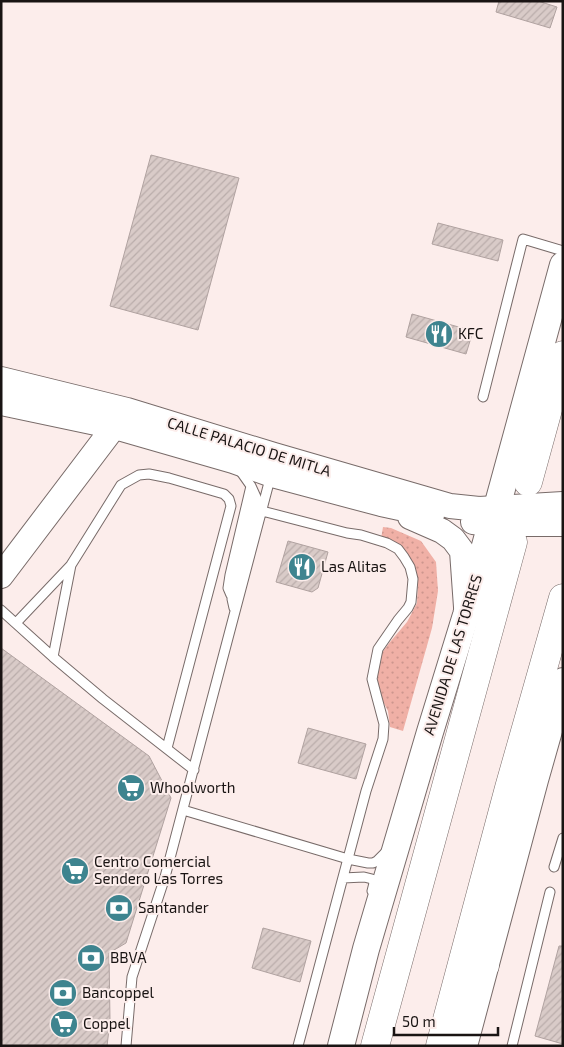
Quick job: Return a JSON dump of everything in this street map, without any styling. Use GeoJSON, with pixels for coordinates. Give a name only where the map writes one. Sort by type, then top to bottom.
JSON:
{"type":"FeatureCollection","features":[{"type":"Feature","properties":{"kind":"highway"},"geometry":{"type":"LineString","coordinates":[[528,482],[563,355]]}},
{"type":"Feature","properties":{"kind":"highway","name":"AVENIDA DE LAS TORRES"},"geometry":{"type":"LineString","coordinates":[[375,1046],[513,542]]}},
{"type":"Feature","properties":{"kind":"highway"},"geometry":{"type":"LineString","coordinates":[[440,1046],[509,788],[563,598]]}},
{"type":"Feature","properties":{"kind":"highway"},"geometry":{"type":"LineString","coordinates":[[449,1012],[485,965]]}},
{"type":"Feature","properties":{"kind":"main road","name":"AVENIDA DE LAS TORRES"},"geometry":{"type":"LineString","coordinates":[[342,1046],[366,949],[466,615],[563,265]]}},
{"type":"Feature","properties":{"kind":"main road","name":"CALLE PALACIO DE MITLA"},"geometry":{"type":"LineString","coordinates":[[1,379],[273,465],[381,504],[455,520],[494,516]]}},
{"type":"Feature","properties":{"kind":"main road","name":"CALLE PALACIO DE MITLA"},"geometry":{"type":"LineString","coordinates":[[1,403],[121,418],[234,461],[273,465],[450,506],[479,509],[494,516]]}},
{"type":"Feature","properties":{"kind":"main road"},"geometry":{"type":"LineString","coordinates":[[1,576],[121,418]]}},
{"type":"Feature","properties":{"kind":"main road"},"geometry":{"type":"LineString","coordinates":[[381,504],[442,531],[453,539],[462,551],[466,615]]}},
{"type":"Feature","properties":{"kind":"main road"},"geometry":{"type":"LineString","coordinates":[[494,516],[563,504]]}},
{"type":"Feature","properties":{"kind":"main road"},"geometry":{"type":"LineString","coordinates":[[494,516],[563,524]]}},
{"type":"Feature","properties":{"kind":"main road"},"geometry":{"type":"LineString","coordinates":[[464,1046],[534,780],[563,681]]}},
{"type":"Feature","properties":{"kind":"lane"},"geometry":{"type":"LineString","coordinates":[[482,397],[523,239],[563,251]]}},
{"type":"Feature","properties":{"kind":"lane"},"geometry":{"type":"LineString","coordinates":[[234,461],[251,486],[256,498],[232,598],[235,611]]}},
{"type":"Feature","properties":{"kind":"lane"},"geometry":{"type":"LineString","coordinates":[[126,1046],[132,977],[165,877],[273,465]]}},
{"type":"Feature","properties":{"kind":"lane"},"geometry":{"type":"LineString","coordinates":[[16,623],[71,565],[121,484],[139,475],[149,474],[224,494],[232,506],[167,748]]}},
{"type":"Feature","properties":{"kind":"lane"},"geometry":{"type":"LineString","coordinates":[[262,511],[387,543],[398,549],[404,557],[410,567],[413,579],[408,608],[378,649],[372,672],[372,684],[384,724],[383,740],[366,792],[298,1046]]}},
{"type":"Feature","properties":{"kind":"lane"},"geometry":{"type":"LineString","coordinates":[[53,657],[71,565]]}},
{"type":"Feature","properties":{"kind":"lane"},"geometry":{"type":"LineString","coordinates":[[1,610],[103,699],[194,770]]}},
{"type":"Feature","properties":{"kind":"lane"},"geometry":{"type":"LineString","coordinates":[[183,810],[368,863],[378,861],[400,835]]}},
{"type":"Feature","properties":{"kind":"lane"},"geometry":{"type":"LineString","coordinates":[[554,866],[563,838]]}},
{"type":"Feature","properties":{"kind":"lane"},"geometry":{"type":"LineString","coordinates":[[343,878],[364,877],[372,879],[374,883],[370,900]]}},
{"type":"Feature","properties":{"kind":"lane"},"geometry":{"type":"LineString","coordinates":[[512,1046],[550,892]]}},
{"type":"Feature","properties":{"kind":"lane"},"geometry":{"type":"LineString","coordinates":[[365,918],[366,949]]}},
{"type":"Feature","properties":{"kind":"shaded area"},"geometry":{"type":"Polygon","coordinates":[[[383,527],[391,528],[421,541],[436,562],[438,591],[432,628],[403,731],[390,727],[388,711],[377,690],[378,658],[407,622],[417,603],[418,580],[409,559],[381,539],[383,527]]]}},
{"type":"Feature","properties":{"kind":"building"},"geometry":{"type":"Polygon","coordinates":[[[499,1],[538,1],[557,7],[550,28],[496,12],[499,1]]]}},
{"type":"Feature","properties":{"kind":"building"},"geometry":{"type":"Polygon","coordinates":[[[151,155],[239,178],[198,330],[110,306],[151,155]]]}},
{"type":"Feature","properties":{"kind":"building"},"geometry":{"type":"Polygon","coordinates":[[[438,223],[503,240],[498,261],[432,244],[438,223]]]}},
{"type":"Feature","properties":{"kind":"building","name":"KFC"},"geometry":{"type":"Polygon","coordinates":[[[412,314],[473,331],[466,354],[406,337],[412,314]]]}},
{"type":"Feature","properties":{"kind":"building","name":"Las Alitas"},"geometry":{"type":"Polygon","coordinates":[[[288,541],[328,552],[318,588],[312,592],[276,582],[288,541]]]}},
{"type":"Feature","properties":{"kind":"building","name":"Centro Comercial Sendero Las Torres"},"geometry":{"type":"Polygon","coordinates":[[[1,648],[149,756],[171,798],[126,943],[109,953],[110,1021],[107,1046],[1,1046],[1,648]]]}},
{"type":"Feature","properties":{"kind":"building"},"geometry":{"type":"Polygon","coordinates":[[[308,728],[366,744],[356,779],[298,763],[308,728]]]}},
{"type":"Feature","properties":{"kind":"building"},"geometry":{"type":"Polygon","coordinates":[[[263,928],[311,941],[300,982],[252,968],[263,928]]]}},
{"type":"Feature","properties":{"kind":"building"},"geometry":{"type":"Polygon","coordinates":[[[559,946],[563,946],[563,1044],[535,1036],[559,946]]]}},
{"type":"Feature","properties":{"kind":"place","name":"KFC"},"geometry":{"type":"Point","coordinates":[439,334]}},
{"type":"Feature","properties":{"kind":"place","name":"Las Alitas"},"geometry":{"type":"Point","coordinates":[302,567]}},
{"type":"Feature","properties":{"kind":"place","name":"Whoolworth"},"geometry":{"type":"Point","coordinates":[131,788]}},
{"type":"Feature","properties":{"kind":"place","name":"Centro Comercial Sendero Las Torres"},"geometry":{"type":"Point","coordinates":[75,871]}},
{"type":"Feature","properties":{"kind":"place","name":"Santander"},"geometry":{"type":"Point","coordinates":[119,908]}},
{"type":"Feature","properties":{"kind":"place","name":"BBVA"},"geometry":{"type":"Point","coordinates":[91,958]}},
{"type":"Feature","properties":{"kind":"place","name":"Bancoppel"},"geometry":{"type":"Point","coordinates":[63,993]}},
{"type":"Feature","properties":{"kind":"place","name":"Coppel"},"geometry":{"type":"Point","coordinates":[64,1024]}}]}
